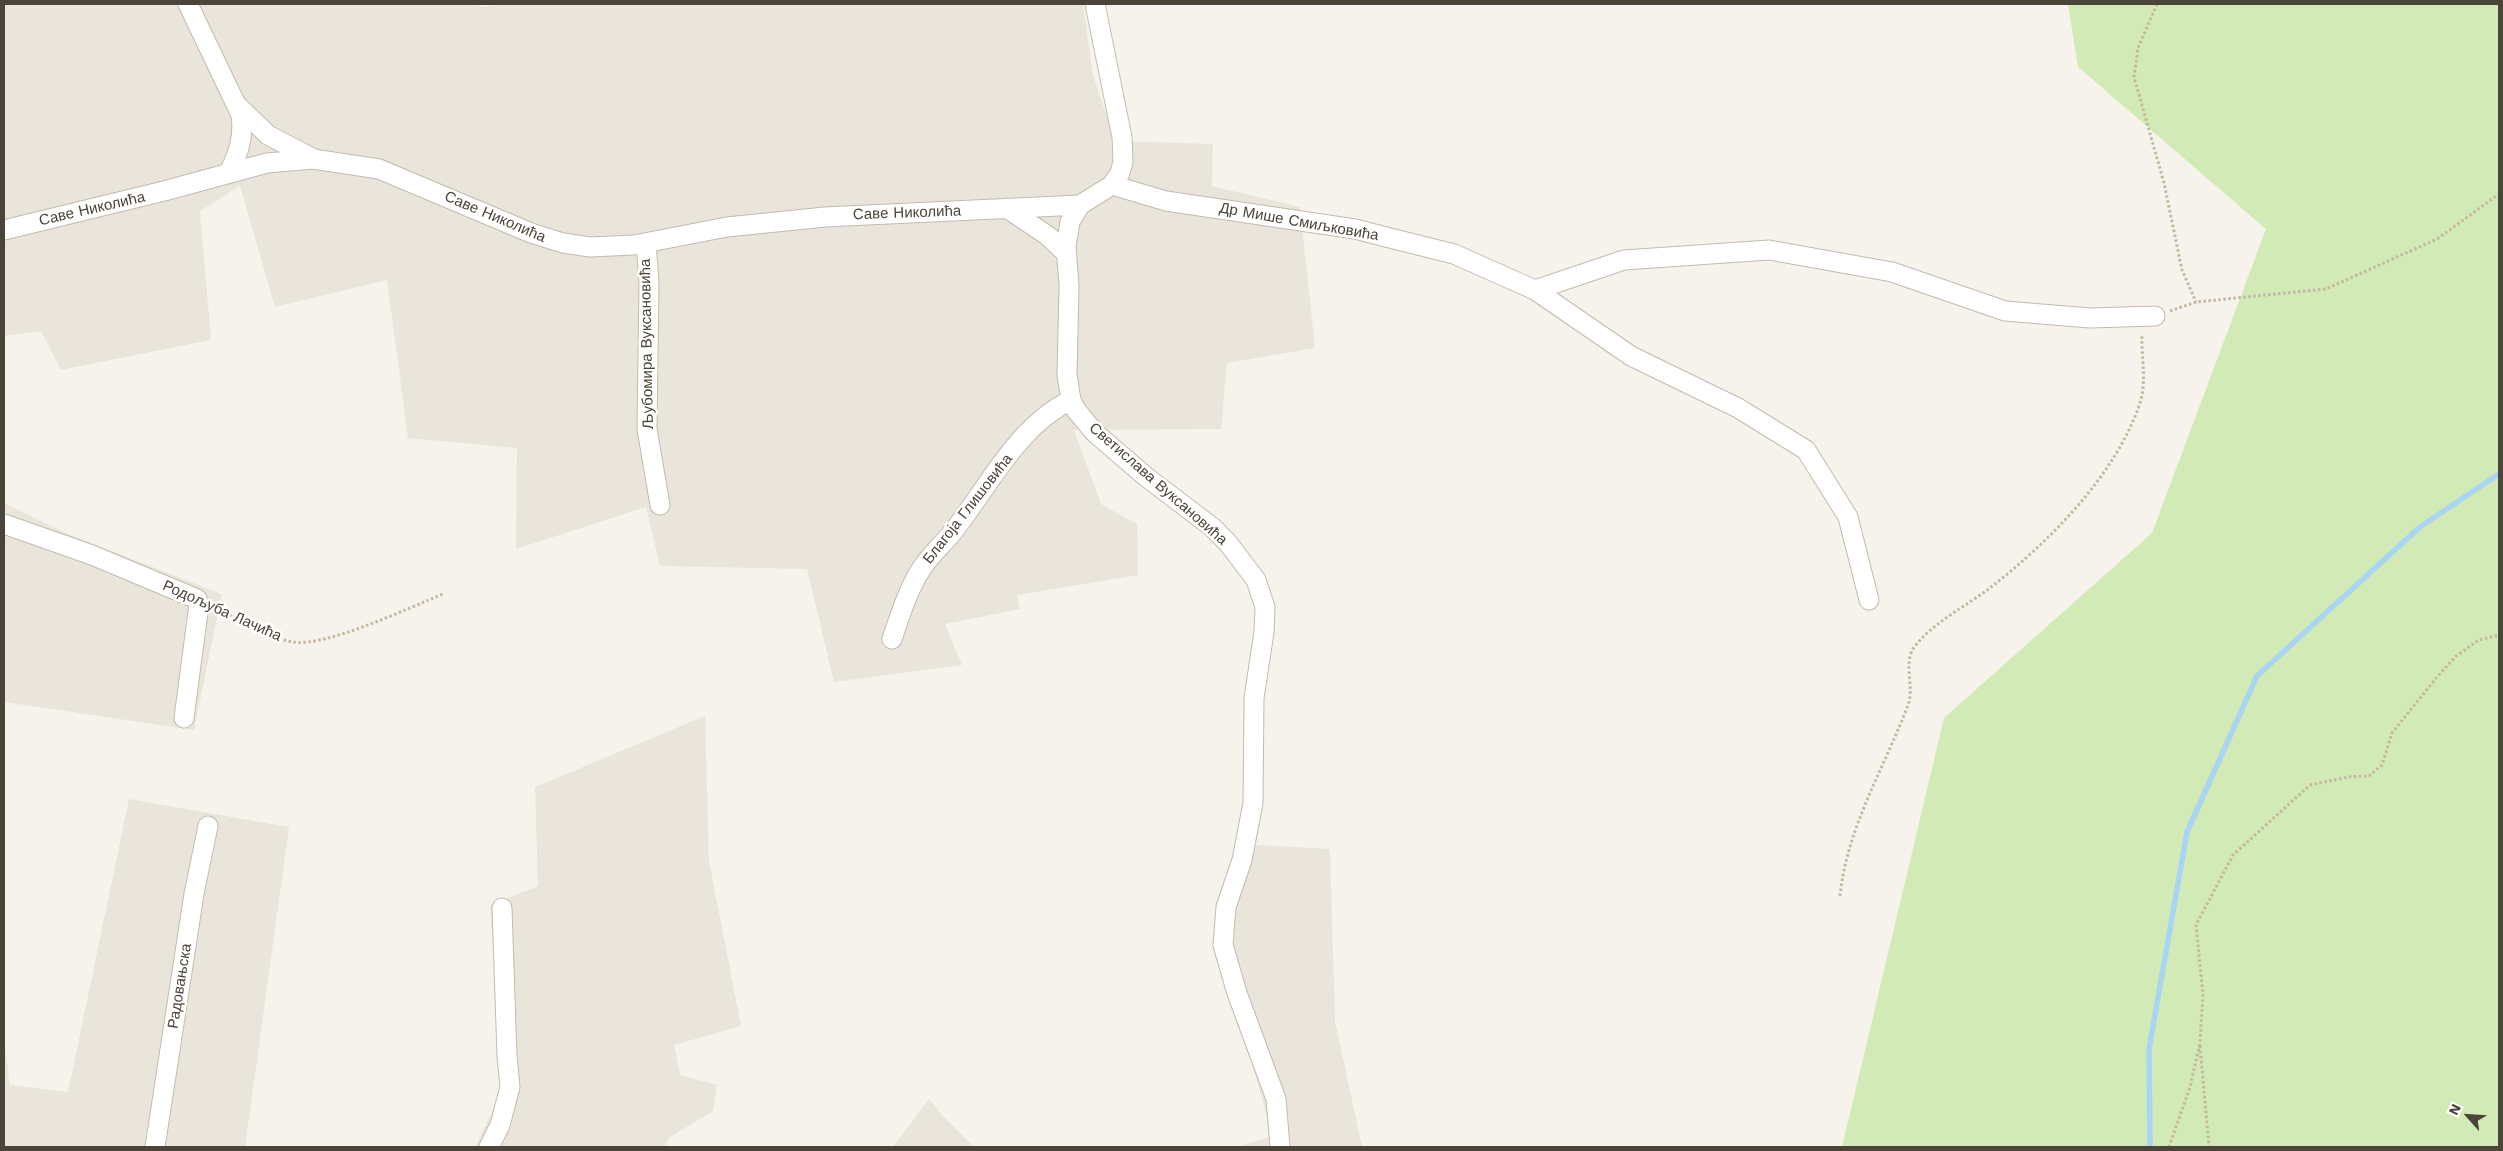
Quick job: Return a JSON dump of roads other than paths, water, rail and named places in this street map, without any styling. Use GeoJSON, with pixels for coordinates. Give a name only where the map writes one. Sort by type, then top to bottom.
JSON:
{"type":"FeatureCollection","features":[{"type":"Feature","properties":{"kind":"street"},"geometry":{"type":"LineString","coordinates":[[188,4],[238,105],[243,129],[238,152],[229,172]]}},
{"type":"Feature","properties":{"kind":"street"},"geometry":{"type":"LineString","coordinates":[[1095,4],[1123,150],[1120,173],[1112,185]]}},
{"type":"Feature","properties":{"kind":"street"},"geometry":{"type":"LineString","coordinates":[[238,105],[268,134],[313,158]]}},
{"type":"Feature","properties":{"kind":"street","name":"Саве Николића"},"geometry":{"type":"LineString","coordinates":[[4,230],[164,191],[229,172],[281,160],[313,158],[379,169],[549,240],[590,247],[646,243],[727,227],[772,222],[874,214],[1080,205],[1112,185]]}},
{"type":"Feature","properties":{"kind":"street","name":"Др Мише Смиљковића"},"geometry":{"type":"LineString","coordinates":[[1112,185],[1166,200],[1355,229],[1454,254],[1535,290],[1631,356],[1738,408],[1806,450],[1848,517],[1869,600]]}},
{"type":"Feature","properties":{"kind":"street","name":"Светислава Вуксановића"},"geometry":{"type":"LineString","coordinates":[[1080,205],[1070,222],[1066,253],[1070,286],[1068,375],[1071,400],[1082,418],[1094,432],[1145,476],[1212,527],[1228,543],[1248,567],[1261,593],[1265,617],[1254,698],[1253,803],[1242,860],[1226,907],[1224,945],[1234,986],[1276,1100],[1280,1147]]}},
{"type":"Feature","properties":{"kind":"street"},"geometry":{"type":"LineString","coordinates":[[1008,209],[1048,236],[1066,253]]}},
{"type":"Feature","properties":{"kind":"street","name":"Љубомира Вуксановића"},"geometry":{"type":"LineString","coordinates":[[646,243],[649,309],[647,429],[660,505]]}},
{"type":"Feature","properties":{"kind":"street"},"geometry":{"type":"LineString","coordinates":[[1535,290],[1624,260],[1769,250],[1892,272],[2005,311],[2090,318],[2156,316]]}},
{"type":"Feature","properties":{"kind":"street","name":"Благоја Глишовића"},"geometry":{"type":"LineString","coordinates":[[892,639],[913,584],[926,562],[951,534],[1026,435],[1044,417],[1071,400]]}},
{"type":"Feature","properties":{"kind":"street","name":"Родољуба Лачића"},"geometry":{"type":"LineString","coordinates":[[4,524],[92,555],[197,599],[199,604],[184,718]]}},
{"type":"Feature","properties":{"kind":"street","name":"Радовањска"},"geometry":{"type":"LineString","coordinates":[[155,1147],[193,903],[208,826]]}},
{"type":"Feature","properties":{"kind":"street"},"geometry":{"type":"LineString","coordinates":[[489,1147],[500,1126],[510,1087],[506,1056],[502,908]]}},
{"type":"Feature","properties":{"kind":"waterway"},"geometry":{"type":"LineString","coordinates":[[2150,1147],[2149,1049],[2187,832],[2257,676],[2420,527],[2499,474]]}}]}
